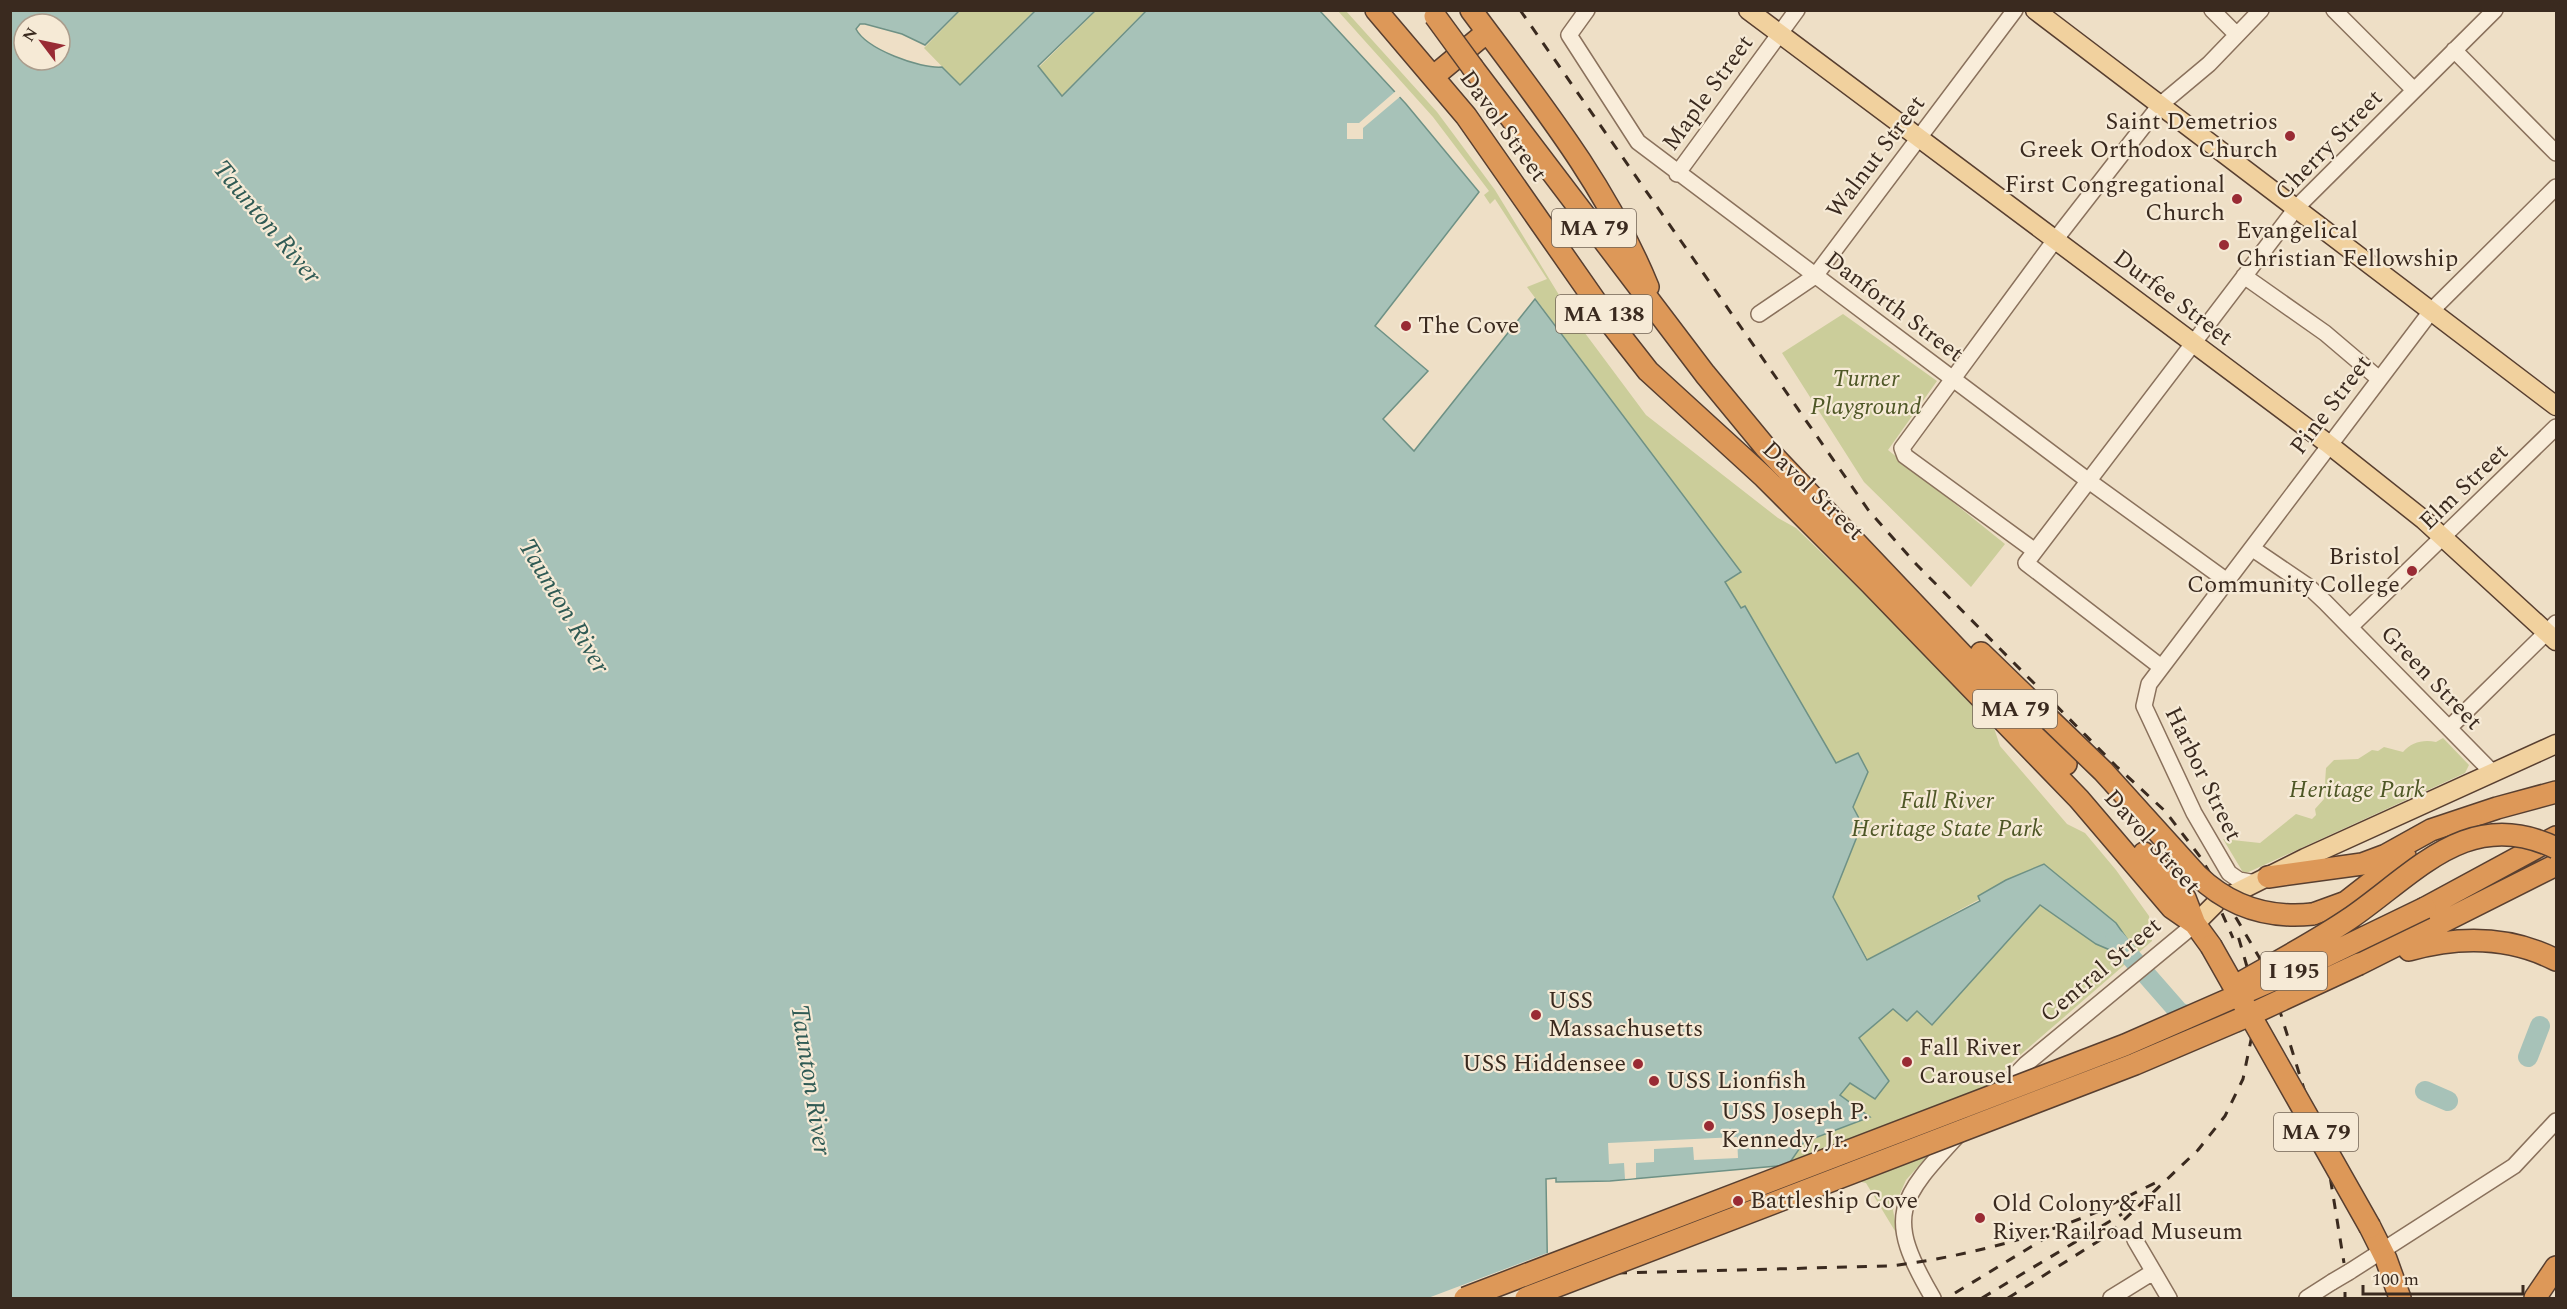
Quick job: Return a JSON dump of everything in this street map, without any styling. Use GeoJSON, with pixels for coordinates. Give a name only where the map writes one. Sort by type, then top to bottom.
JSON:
{"type":"FeatureCollection","features":[{"type":"Feature","properties":{"kind":"highway","name":"Davol Street"},"geometry":{"type":"LineString","coordinates":[[1376,10],[1434,76],[1501,163],[1612,325],[1642,364],[1662,386],[1771,484],[1871,584],[2073,792],[2172,908],[2195,924]]}},
{"type":"Feature","properties":{"kind":"highway"},"geometry":{"type":"LineString","coordinates":[[1471,10],[1574,148],[1591,175],[1632,248],[1658,313]]}},
{"type":"Feature","properties":{"kind":"highway","name":"Davol Street"},"geometry":{"type":"LineString","coordinates":[[1432,13],[1724,399],[1818,506],[1981,673],[2097,798],[2185,898],[2195,924]]}},
{"type":"Feature","properties":{"kind":"highway"},"geometry":{"type":"LineString","coordinates":[[1434,76],[1487,32]]}},
{"type":"Feature","properties":{"kind":"highway"},"geometry":{"type":"LineString","coordinates":[[1818,506],[1864,540],[2103,771],[2197,875],[2214,889],[2254,910],[2288,915],[2313,914],[2346,902],[2407,855],[2482,814]]}},
{"type":"Feature","properties":{"kind":"highway"},"geometry":{"type":"LineString","coordinates":[[2262,880],[2362,864],[2386,855],[2431,830],[2556,792]]}},
{"type":"Feature","properties":{"kind":"highway"},"geometry":{"type":"LineString","coordinates":[[2161,1030],[2334,929],[2427,859],[2454,844],[2476,837],[2509,835],[2540,840],[2556,848]]}},
{"type":"Feature","properties":{"kind":"highway","name":"I 195"},"geometry":{"type":"LineString","coordinates":[[1465,1299],[2161,1030],[2303,967],[2425,908],[2556,837]]}},
{"type":"Feature","properties":{"kind":"highway"},"geometry":{"type":"LineString","coordinates":[[2438,935],[2556,865]]}},
{"type":"Feature","properties":{"kind":"highway","name":"MA 79"},"geometry":{"type":"LineString","coordinates":[[2195,924],[2211,946],[2370,1227],[2382,1249],[2400,1299]]}},
{"type":"Feature","properties":{"kind":"highway"},"geometry":{"type":"LineString","coordinates":[[2438,935],[2505,942],[2531,949],[2556,960]]}},
{"type":"Feature","properties":{"kind":"highway","name":"I 195"},"geometry":{"type":"LineString","coordinates":[[1526,1299],[2117,1071],[2243,1018],[2359,964],[2438,935]]}},
{"type":"Feature","properties":{"kind":"highway"},"geometry":{"type":"LineString","coordinates":[[2535,1299],[2556,1267]]}},
{"type":"Feature","properties":{"kind":"main road","name":"Durfee Street"},"geometry":{"type":"LineString","coordinates":[[1748,10],[2329,445],[2445,538],[2554,632]]}},
{"type":"Feature","properties":{"kind":"main road"},"geometry":{"type":"LineString","coordinates":[[2035,10],[2556,406]]}},
{"type":"Feature","properties":{"kind":"main road","name":"Central Street"},"geometry":{"type":"LineString","coordinates":[[2195,924],[2223,900],[2315,853],[2556,744]]}},
{"type":"Feature","properties":{"kind":"street","name":"Danforth Street"},"geometry":{"type":"LineString","coordinates":[[1587,10],[1569,35],[1638,142],[1677,174],[2088,481],[2227,581]]}},
{"type":"Feature","properties":{"kind":"street","name":"Maple Street"},"geometry":{"type":"LineString","coordinates":[[1677,174],[1797,10]]}},
{"type":"Feature","properties":{"kind":"street","name":"Walnut Street"},"geometry":{"type":"LineString","coordinates":[[1759,314],[1815,276],[2015,10]]}},
{"type":"Feature","properties":{"kind":"street"},"geometry":{"type":"LineString","coordinates":[[2212,10],[2237,35]]}},
{"type":"Feature","properties":{"kind":"street"},"geometry":{"type":"LineString","coordinates":[[2161,667],[2026,563],[2035,552],[1905,456],[1902,448],[2055,240],[2160,105],[2209,64],[2261,10]]}},
{"type":"Feature","properties":{"kind":"street"},"geometry":{"type":"LineString","coordinates":[[2334,10],[2414,90]]}},
{"type":"Feature","properties":{"kind":"street","name":"Cherry Street"},"geometry":{"type":"LineString","coordinates":[[2035,552],[2296,207],[2495,10]]}},
{"type":"Feature","properties":{"kind":"street"},"geometry":{"type":"LineString","coordinates":[[2454,50],[2556,153]]}},
{"type":"Feature","properties":{"kind":"street","name":"Pine Street"},"geometry":{"type":"LineString","coordinates":[[2161,667],[2253,549],[2378,378],[2432,310],[2556,187]]}},
{"type":"Feature","properties":{"kind":"street"},"geometry":{"type":"LineString","coordinates":[[2244,276],[2325,333],[2378,378]]}},
{"type":"Feature","properties":{"kind":"street","name":"Elm Street"},"geometry":{"type":"LineString","coordinates":[[2350,627],[2445,538],[2556,427]]}},
{"type":"Feature","properties":{"kind":"street","name":"Green Street"},"geometry":{"type":"LineString","coordinates":[[2253,549],[2309,587],[2493,773]]}},
{"type":"Feature","properties":{"kind":"street"},"geometry":{"type":"LineString","coordinates":[[2449,728],[2554,632]]}},
{"type":"Feature","properties":{"kind":"street","name":"Harbor Street"},"geometry":{"type":"LineString","coordinates":[[2161,667],[2149,684],[2144,706],[2194,813],[2219,858],[2236,878],[2262,880]]}},
{"type":"Feature","properties":{"kind":"street","name":"Central Street"},"geometry":{"type":"LineString","coordinates":[[1933,1299],[1905,1242],[1903,1210],[1909,1194],[1921,1175],[2026,1064],[2195,924]]}},
{"type":"Feature","properties":{"kind":"street"},"geometry":{"type":"LineString","coordinates":[[2307,1299],[2514,1166],[2556,1121]]}},
{"type":"Feature","properties":{"kind":"street"},"geometry":{"type":"LineString","coordinates":[[2135,1240],[2169,1299]]}},
{"type":"Feature","properties":{"kind":"street"},"geometry":{"type":"LineString","coordinates":[[2111,1299],[2153,1272]]}},
{"type":"Feature","properties":{"kind":"green space"},"geometry":{"type":"Polygon","coordinates":[[[1097,10],[1145,11],[1062,95],[1039,67],[1097,10]]]}},
{"type":"Feature","properties":{"kind":"green space"},"geometry":{"type":"Polygon","coordinates":[[[960,11],[1034,11],[960,85],[924,48],[960,11]]]}},
{"type":"Feature","properties":{"kind":"green space","name":"Fall River Heritage State Park"},"geometry":{"type":"Polygon","coordinates":[[[1338,11],[1346,11],[1437,112],[1495,190],[1570,313],[1646,415],[1778,518],[1796,528],[1984,710],[1992,722],[2000,746],[2067,824],[2085,833],[2116,870],[2149,916],[2152,941],[2011,1063],[1906,1180],[1893,1210],[1898,1236],[1866,1183],[1788,1165],[1804,1142],[1869,1117],[1840,1095],[1850,1083],[1859,1038],[1893,1009],[1917,1011],[1932,1024],[2040,904],[2096,944],[2124,956],[2044,864],[1868,960],[1833,897],[1862,824],[1853,808],[1868,772],[1858,753],[1836,763],[1745,606],[1741,608],[1725,582],[1741,573],[1527,287],[1547,279],[1495,199],[1490,204],[1484,195],[1489,191],[1433,117],[1338,11]]]}},
{"type":"Feature","properties":{"kind":"green space","name":"Turner Playground"},"geometry":{"type":"Polygon","coordinates":[[[1843,314],[1937,381],[1888,450],[2005,544],[1971,587],[1864,482],[1782,353],[1843,314]]]}},
{"type":"Feature","properties":{"kind":"green space","name":"Heritage Park"},"geometry":{"type":"Polygon","coordinates":[[[2443,738],[2469,765],[2465,773],[2244,874],[2223,839],[2260,843],[2296,814],[2312,819],[2316,815],[2315,809],[2324,799],[2326,768],[2334,760],[2358,759],[2372,750],[2378,751],[2384,747],[2403,752],[2418,742],[2436,742],[2443,738]]]}},
{"type":"Feature","properties":{"kind":"water","name":"Taunton River"},"geometry":{"type":"Polygon","coordinates":[[[10,11],[959,11],[925,45],[902,34],[865,24],[860,24],[856,29],[871,44],[894,56],[921,65],[942,67],[960,85],[1035,11],[1095,11],[1038,66],[1062,96],[1146,11],[1320,11],[1406,104],[1479,192],[1375,326],[1428,371],[1383,419],[1414,451],[1535,299],[1741,572],[1725,582],[1741,608],[1745,606],[1836,763],[1858,753],[1868,772],[1853,807],[1862,824],[1833,897],[1867,960],[1980,901],[1978,896],[2006,880],[2044,864],[2116,923],[2137,953],[2128,960],[2096,944],[2040,905],[1932,1025],[1917,1011],[1907,1021],[1893,1009],[1859,1038],[1889,1081],[1875,1099],[1850,1083],[1840,1095],[1870,1117],[1804,1142],[1788,1165],[1610,1181],[1556,1182],[1556,1178],[1546,1179],[1548,1298],[11,1298],[10,11]]]}},
{"type":"Feature","properties":{"kind":"pier"},"geometry":{"type":"Polygon","coordinates":[[[1397,90],[1402,95],[1363,128],[1363,139],[1347,139],[1347,123],[1359,123],[1397,90]]]}},
{"type":"Feature","properties":{"kind":"pier"},"geometry":{"type":"Polygon","coordinates":[[[1737,1137],[1738,1158],[1694,1160],[1693,1147],[1654,1149],[1654,1162],[1636,1163],[1636,1178],[1625,1179],[1624,1163],[1609,1164],[1608,1143],[1737,1137]]]}},
{"type":"Feature","properties":{"kind":"pier"},"geometry":{"type":"Polygon","coordinates":[[[1550,1252],[1551,1298],[1428,1298],[1550,1252]]]}},
{"type":"Feature","properties":{"kind":"waterway"},"geometry":{"type":"LineString","coordinates":[[2115,939],[2179,1012],[2196,1019],[2237,1023]]}},
{"type":"Feature","properties":{"kind":"waterway"},"geometry":{"type":"LineString","coordinates":[[2528,1057],[2540,1026]]}},
{"type":"Feature","properties":{"kind":"waterway"},"geometry":{"type":"LineString","coordinates":[[2425,1091],[2448,1101]]}},
{"type":"Feature","properties":{"kind":"railway"},"geometry":{"type":"LineString","coordinates":[[1520,10],[1869,511],[1917,565],[2116,766],[2165,811],[2201,858],[2259,957],[2274,992],[2329,1170],[2344,1263]]}},
{"type":"Feature","properties":{"kind":"railway"},"geometry":{"type":"LineString","coordinates":[[2214,895],[2233,938]]}},
{"type":"Feature","properties":{"kind":"railway"},"geometry":{"type":"LineString","coordinates":[[2008,1298],[2108,1235],[2198,1150],[2225,1116],[2243,1079],[2252,1035],[2248,970],[2236,929]]}},
{"type":"Feature","properties":{"kind":"railway"},"geometry":{"type":"LineString","coordinates":[[2092,1214],[2157,1182]]}},
{"type":"Feature","properties":{"kind":"railway"},"geometry":{"type":"LineString","coordinates":[[1577,1274],[1890,1266],[1996,1246],[2049,1230],[2099,1211]]}},
{"type":"Feature","properties":{"kind":"railway"},"geometry":{"type":"LineString","coordinates":[[1982,1298],[2122,1214]]}},
{"type":"Feature","properties":{"kind":"railway"},"geometry":{"type":"LineString","coordinates":[[1955,1293],[2052,1234]]}},
{"type":"Feature","properties":{"kind":"railway"},"geometry":{"type":"LineString","coordinates":[[2345,1292],[2345,1298]]}},
{"type":"Feature","properties":{"kind":"place","name":"Saint Demetrios Greek Orthodox Church"},"geometry":{"type":"Point","coordinates":[2290,136]}},
{"type":"Feature","properties":{"kind":"place","name":"First Congregational Church"},"geometry":{"type":"Point","coordinates":[2237,199]}},
{"type":"Feature","properties":{"kind":"place","name":"Evangelical Christian Fellowship"},"geometry":{"type":"Point","coordinates":[2224,245]}},
{"type":"Feature","properties":{"kind":"place","name":"The Cove"},"geometry":{"type":"Point","coordinates":[1406,326]}},
{"type":"Feature","properties":{"kind":"place","name":"Bristol Community College"},"geometry":{"type":"Point","coordinates":[2412,571]}},
{"type":"Feature","properties":{"kind":"place","name":"USS Massachusetts"},"geometry":{"type":"Point","coordinates":[1536,1015]}},
{"type":"Feature","properties":{"kind":"place","name":"Fall River Carousel"},"geometry":{"type":"Point","coordinates":[1907,1062]}},
{"type":"Feature","properties":{"kind":"place","name":"USS Hiddensee"},"geometry":{"type":"Point","coordinates":[1638,1064]}},
{"type":"Feature","properties":{"kind":"place","name":"USS Lionfish"},"geometry":{"type":"Point","coordinates":[1654,1081]}},
{"type":"Feature","properties":{"kind":"place","name":"USS Joseph P. Kennedy, Jr."},"geometry":{"type":"Point","coordinates":[1709,1126]}},
{"type":"Feature","properties":{"kind":"place","name":"Battleship Cove"},"geometry":{"type":"Point","coordinates":[1738,1201]}},
{"type":"Feature","properties":{"kind":"place","name":"Old Colony & Fall River Railroad Museum"},"geometry":{"type":"Point","coordinates":[1980,1218]}}]}
